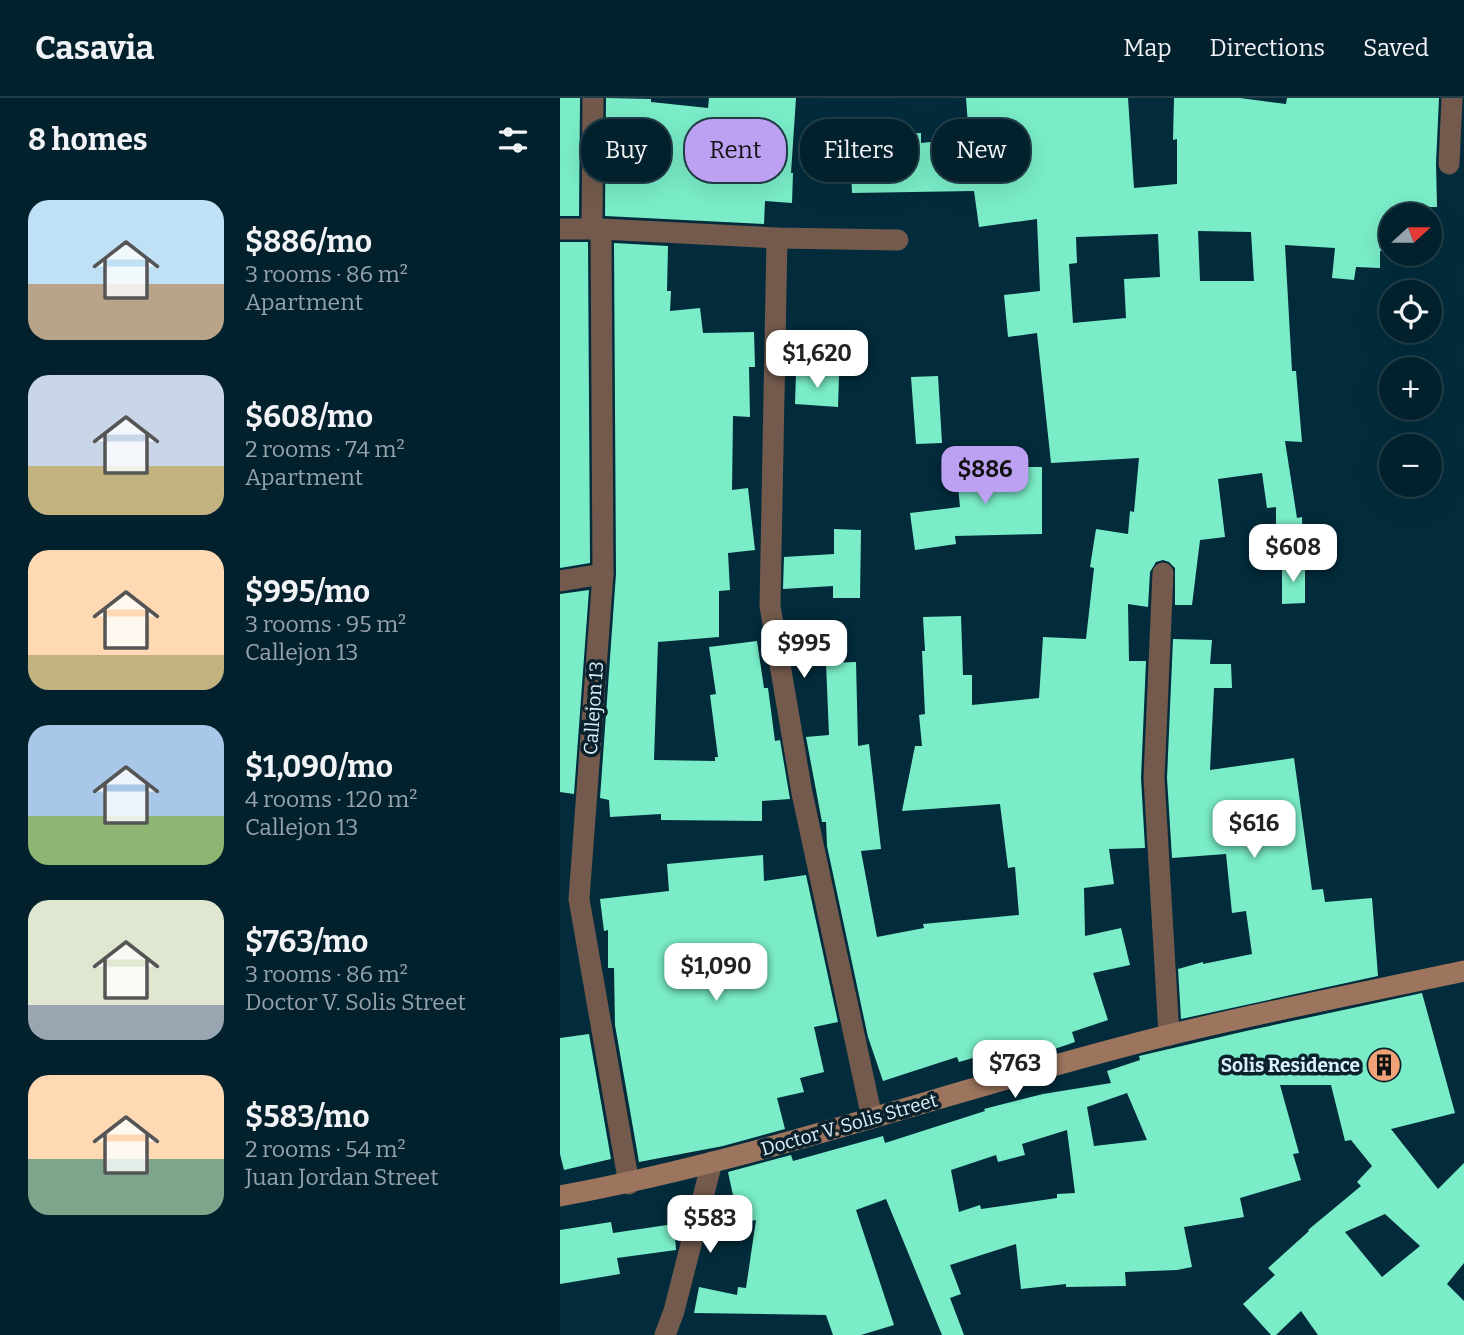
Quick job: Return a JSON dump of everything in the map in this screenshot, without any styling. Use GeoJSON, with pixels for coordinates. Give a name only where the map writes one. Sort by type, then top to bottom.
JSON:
{"type":"FeatureCollection","features":[{"type":"Feature","properties":{"kind":"street","name":"Callejon 13"},"geometry":{"type":"LineString","coordinates":[[593,98],[603,574],[579,899],[629,1184]]}},
{"type":"Feature","properties":{"kind":"street"},"geometry":{"type":"LineString","coordinates":[[1449,164],[1452,98]]}},
{"type":"Feature","properties":{"kind":"street"},"geometry":{"type":"LineString","coordinates":[[560,229],[898,240]]}},
{"type":"Feature","properties":{"kind":"street"},"geometry":{"type":"LineString","coordinates":[[777,238],[770,606],[802,793],[872,1118]]}},
{"type":"Feature","properties":{"kind":"street"},"geometry":{"type":"LineString","coordinates":[[1163,573],[1154,778],[1169,1035]]}},
{"type":"Feature","properties":{"kind":"street"},"geometry":{"type":"LineString","coordinates":[[560,581],[603,574]]}},
{"type":"Feature","properties":{"kind":"street","name":"Doctor V. Solis Street"},"geometry":{"type":"LineString","coordinates":[[560,1196],[629,1184],[1169,1035],[1464,971]]}},
{"type":"Feature","properties":{"kind":"street"},"geometry":{"type":"LineString","coordinates":[[665,1335],[674,1311],[712,1162]]}},
{"type":"Feature","properties":{"kind":"building"},"geometry":{"type":"Polygon","coordinates":[[[560,98],[580,98],[579,216],[560,216],[560,98]]]}},
{"type":"Feature","properties":{"kind":"building"},"geometry":{"type":"Polygon","coordinates":[[[606,98],[651,99],[651,102],[708,108],[709,98],[796,98],[791,173],[792,203],[765,201],[764,224],[605,216],[605,182],[671,182],[671,119],[606,119],[606,98]]]}},
{"type":"Feature","properties":{"kind":"building"},"geometry":{"type":"Polygon","coordinates":[[[966,98],[1128,98],[1134,188],[1177,184],[1177,139],[1173,140],[1174,98],[1240,98],[1286,104],[1287,98],[1439,98],[1437,203],[1379,203],[1380,268],[1356,267],[1354,280],[1332,278],[1335,248],[1285,245],[1292,371],[1296,371],[1302,442],[1285,441],[1297,518],[1302,517],[1303,551],[1276,551],[1276,507],[1267,508],[1262,473],[1218,479],[1225,537],[1200,540],[1192,605],[1175,605],[1175,568],[1163,560],[1156,562],[1150,572],[1148,607],[1128,604],[1129,661],[1146,661],[1141,778],[1145,848],[1109,849],[1114,884],[1084,888],[1085,936],[1121,928],[1130,965],[1093,973],[1108,1020],[1072,1032],[1075,1042],[1040,1054],[1035,1040],[959,1062],[957,1057],[883,1081],[868,1037],[827,846],[826,822],[822,822],[806,737],[829,735],[826,663],[856,662],[858,746],[869,744],[881,849],[861,851],[877,937],[924,928],[923,924],[1019,915],[1015,867],[1008,868],[1000,804],[902,811],[915,746],[922,746],[919,715],[925,714],[923,617],[961,616],[963,675],[972,675],[972,705],[1039,698],[1043,637],[1086,639],[1094,568],[1090,567],[1096,529],[1128,534],[1130,511],[1134,512],[1139,458],[1051,463],[1037,333],[1008,337],[1004,295],[1040,291],[1037,219],[979,227],[974,191],[852,193],[852,182],[918,182],[918,133],[921,133],[921,143],[932,142],[932,182],[1030,182],[1030,119],[968,119],[966,98]],[[1198,231],[1200,281],[1254,281],[1251,232],[1198,231]],[[1158,234],[1076,237],[1077,263],[1069,264],[1073,323],[1126,318],[1124,279],[1160,277],[1158,234]]]}},
{"type":"Feature","properties":{"kind":"building"},"geometry":{"type":"Polygon","coordinates":[[[560,242],[588,242],[590,563],[560,568],[560,242]]]}},
{"type":"Feature","properties":{"kind":"building"},"geometry":{"type":"Polygon","coordinates":[[[614,243],[668,246],[667,291],[671,291],[670,311],[700,308],[703,333],[754,332],[755,367],[749,367],[750,417],[733,416],[732,490],[748,488],[755,550],[728,553],[730,590],[719,591],[719,637],[658,642],[654,760],[715,761],[715,757],[718,757],[710,695],[716,694],[709,647],[757,641],[764,688],[768,688],[775,741],[780,740],[790,799],[762,801],[762,821],[661,820],[661,814],[610,817],[609,800],[600,798],[616,574],[614,243]]]}},
{"type":"Feature","properties":{"kind":"building"},"geometry":{"type":"Polygon","coordinates":[[[796,372],[839,375],[838,407],[795,404],[796,372]]]}},
{"type":"Feature","properties":{"kind":"building"},"geometry":{"type":"Polygon","coordinates":[[[938,376],[942,443],[916,444],[911,377],[938,376]]]}},
{"type":"Feature","properties":{"kind":"building"},"geometry":{"type":"Polygon","coordinates":[[[1003,461],[1004,467],[1042,467],[1042,534],[955,536],[956,544],[915,550],[910,513],[960,507],[956,465],[1003,461]]]}},
{"type":"Feature","properties":{"kind":"building"},"geometry":{"type":"Polygon","coordinates":[[[834,529],[861,530],[860,598],[833,598],[833,586],[783,589],[784,557],[834,554],[834,529]]]}},
{"type":"Feature","properties":{"kind":"building"},"geometry":{"type":"Polygon","coordinates":[[[1282,564],[1305,564],[1305,603],[1282,604],[1282,564]]]}},
{"type":"Feature","properties":{"kind":"building"},"geometry":{"type":"Polygon","coordinates":[[[589,590],[574,794],[560,792],[560,594],[589,590]]]}},
{"type":"Feature","properties":{"kind":"building"},"geometry":{"type":"Polygon","coordinates":[[[1173,639],[1212,640],[1210,664],[1231,664],[1232,688],[1214,688],[1210,770],[1294,758],[1312,890],[1323,889],[1325,902],[1372,898],[1378,976],[1181,1019],[1178,969],[1252,954],[1246,911],[1232,913],[1226,854],[1172,858],[1167,778],[1173,639]]]}},
{"type":"Feature","properties":{"kind":"building"},"geometry":{"type":"Polygon","coordinates":[[[763,855],[764,881],[806,875],[838,1022],[814,1027],[824,1072],[800,1078],[804,1092],[777,1098],[785,1129],[723,1146],[639,1162],[615,1025],[614,968],[608,968],[608,930],[604,931],[600,899],[669,891],[667,864],[763,855]]]}},
{"type":"Feature","properties":{"kind":"building"},"geometry":{"type":"Polygon","coordinates":[[[1422,993],[1455,1113],[1391,1129],[1438,1189],[1464,1163],[1464,1263],[1447,1284],[1464,1301],[1464,1335],[1318,1335],[1301,1311],[1276,1335],[1271,1335],[1243,1304],[1275,1275],[1268,1268],[1361,1186],[1357,1182],[1372,1166],[1351,1140],[1345,1141],[1331,1085],[1280,1085],[1299,1153],[1293,1154],[1301,1180],[1240,1198],[1244,1217],[1184,1227],[1192,1267],[1125,1272],[1126,1286],[1066,1287],[1066,1284],[1021,1289],[1016,1244],[950,1265],[961,1294],[950,1298],[964,1335],[942,1335],[886,1199],[856,1210],[894,1325],[861,1335],[833,1335],[826,1315],[694,1313],[699,1287],[737,1295],[738,1287],[746,1288],[756,1220],[739,1223],[728,1172],[791,1155],[793,1161],[883,1136],[885,1143],[985,1111],[984,1109],[1043,1094],[1111,1083],[1107,1071],[1140,1060],[1139,1056],[1422,993]],[[1127,1093],[1087,1107],[1094,1146],[1147,1140],[1127,1093]],[[1067,1130],[1022,1144],[1025,1155],[998,1162],[996,1155],[951,1170],[959,1212],[980,1205],[981,1209],[1075,1193],[1067,1130]],[[1385,1214],[1345,1232],[1382,1277],[1420,1246],[1385,1214]]]}},
{"type":"Feature","properties":{"kind":"building"},"geometry":{"type":"Polygon","coordinates":[[[589,1034],[611,1159],[564,1170],[560,1154],[560,1038],[589,1034]]]}},
{"type":"Feature","properties":{"kind":"building"},"geometry":{"type":"Polygon","coordinates":[[[611,1222],[613,1233],[674,1224],[676,1250],[617,1258],[620,1274],[560,1284],[560,1230],[611,1222]]]}},
{"type":"Feature","properties":{"kind":"place","name":"Solis Residence"},"geometry":{"type":"Point","coordinates":[1384,1065]}}]}
